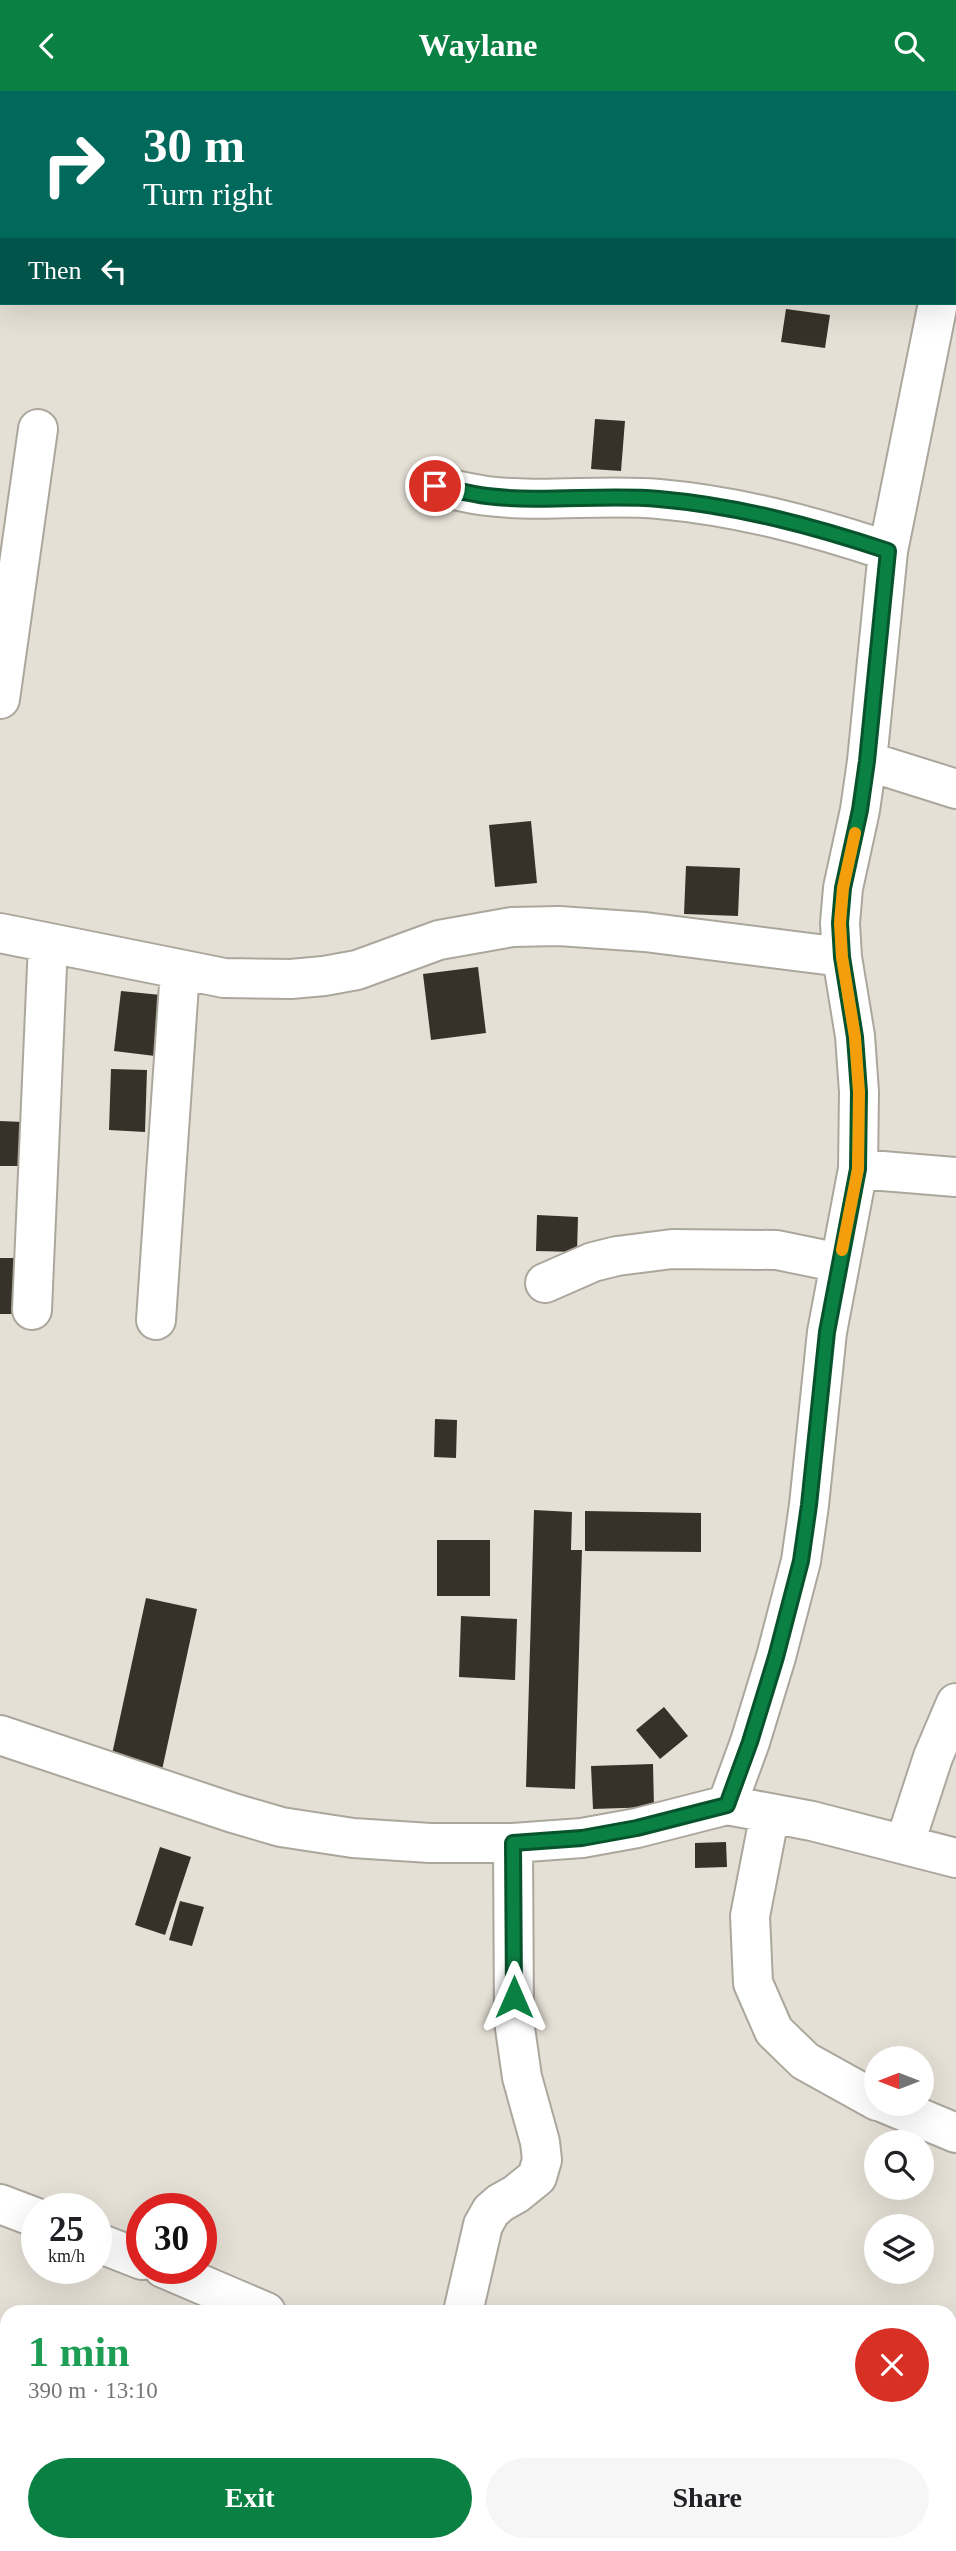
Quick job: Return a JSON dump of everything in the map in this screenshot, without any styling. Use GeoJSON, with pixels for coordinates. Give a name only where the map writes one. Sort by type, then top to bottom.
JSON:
{"type":"FeatureCollection","features":[{"type":"Feature","properties":{"kind":"street"},"geometry":{"type":"LineString","coordinates":[[727,1805],[776,1657],[801,1561],[827,1332],[858,1169],[859,1092],[855,1037],[842,957],[840,923],[843,888],[860,810],[867,761],[888,551],[938,305]]}},
{"type":"Feature","properties":{"kind":"street"},"geometry":{"type":"LineString","coordinates":[[0,699],[38,429]]}},
{"type":"Feature","properties":{"kind":"street"},"geometry":{"type":"LineString","coordinates":[[435,486],[488,496],[656,499],[716,506],[783,519],[888,551]]}},
{"type":"Feature","properties":{"kind":"street"},"geometry":{"type":"LineString","coordinates":[[867,761],[956,789]]}},
{"type":"Feature","properties":{"kind":"street"},"geometry":{"type":"LineString","coordinates":[[0,933],[224,978],[292,979],[324,976],[368,966],[439,940],[512,927],[547,926],[645,932],[842,957]]}},
{"type":"Feature","properties":{"kind":"street"},"geometry":{"type":"LineString","coordinates":[[32,1310],[48,943]]}},
{"type":"Feature","properties":{"kind":"street"},"geometry":{"type":"LineString","coordinates":[[156,1320],[180,969]]}},
{"type":"Feature","properties":{"kind":"street"},"geometry":{"type":"LineString","coordinates":[[858,1169],[956,1177]]}},
{"type":"Feature","properties":{"kind":"street"},"geometry":{"type":"LineString","coordinates":[[545,1283],[593,1262],[672,1249],[777,1250],[840,1263]]}},
{"type":"Feature","properties":{"kind":"street"},"geometry":{"type":"LineString","coordinates":[[905,1843],[933,1757],[956,1703]]}},
{"type":"Feature","properties":{"kind":"street"},"geometry":{"type":"LineString","coordinates":[[0,1735],[281,1826],[353,1838],[430,1843],[513,1843],[593,1836],[637,1828],[727,1805],[905,1843],[956,1858]]}},
{"type":"Feature","properties":{"kind":"street"},"geometry":{"type":"LineString","coordinates":[[770,1813],[750,1916],[753,1983],[774,2031],[805,2061],[864,2094]]}},
{"type":"Feature","properties":{"kind":"street"},"geometry":{"type":"LineString","coordinates":[[465,2305],[483,2225],[491,2211],[500,2203],[537,2177],[542,2160],[540,2142],[522,2077],[514,2021],[513,1843]]}},
{"type":"Feature","properties":{"kind":"street"},"geometry":{"type":"LineString","coordinates":[[915,2116],[956,2133]]}},
{"type":"Feature","properties":{"kind":"street"},"geometry":{"type":"LineString","coordinates":[[0,2204],[21,2212]]}},
{"type":"Feature","properties":{"kind":"street"},"geometry":{"type":"LineString","coordinates":[[200,2284],[250,2305]]}},
{"type":"Feature","properties":{"kind":"building"},"geometry":{"type":"Polygon","coordinates":[[[786,309],[830,315],[825,348],[781,342],[786,309]]]}},
{"type":"Feature","properties":{"kind":"building"},"geometry":{"type":"Polygon","coordinates":[[[595,419],[625,421],[621,471],[591,469],[595,419]]]}},
{"type":"Feature","properties":{"kind":"building"},"geometry":{"type":"Polygon","coordinates":[[[531,821],[537,883],[495,887],[489,825],[531,821]]]}},
{"type":"Feature","properties":{"kind":"building"},"geometry":{"type":"Polygon","coordinates":[[[686,866],[740,868],[738,916],[684,914],[686,866]]]}},
{"type":"Feature","properties":{"kind":"building"},"geometry":{"type":"Polygon","coordinates":[[[478,967],[486,1033],[431,1040],[423,974],[478,967]]]}},
{"type":"Feature","properties":{"kind":"building"},"geometry":{"type":"Polygon","coordinates":[[[121,991],[161,995],[155,1056],[114,1051],[121,991]]]}},
{"type":"Feature","properties":{"kind":"building"},"geometry":{"type":"Polygon","coordinates":[[[111,1069],[147,1070],[145,1132],[109,1130],[111,1069]]]}},
{"type":"Feature","properties":{"kind":"building"},"geometry":{"type":"Polygon","coordinates":[[[0,1121],[24,1122],[23,1166],[0,1166],[0,1121]]]}},
{"type":"Feature","properties":{"kind":"building"},"geometry":{"type":"Polygon","coordinates":[[[537,1215],[578,1217],[577,1252],[536,1251],[537,1215]]]}},
{"type":"Feature","properties":{"kind":"building"},"geometry":{"type":"Polygon","coordinates":[[[0,1258],[19,1258],[17,1314],[0,1314],[0,1258]]]}},
{"type":"Feature","properties":{"kind":"building"},"geometry":{"type":"Polygon","coordinates":[[[435,1419],[457,1420],[456,1458],[434,1457],[435,1419]]]}},
{"type":"Feature","properties":{"kind":"building"},"geometry":{"type":"Polygon","coordinates":[[[534,1510],[572,1512],[571,1550],[582,1550],[575,1789],[526,1787],[534,1510]]]}},
{"type":"Feature","properties":{"kind":"building"},"geometry":{"type":"Polygon","coordinates":[[[585,1511],[701,1513],[701,1552],[585,1551],[585,1511]]]}},
{"type":"Feature","properties":{"kind":"building"},"geometry":{"type":"Polygon","coordinates":[[[437,1540],[490,1540],[490,1596],[437,1596],[437,1540]]]}},
{"type":"Feature","properties":{"kind":"building"},"geometry":{"type":"Polygon","coordinates":[[[146,1598],[197,1609],[162,1770],[111,1759],[146,1598]]]}},
{"type":"Feature","properties":{"kind":"building"},"geometry":{"type":"Polygon","coordinates":[[[461,1616],[517,1619],[515,1680],[459,1677],[461,1616]]]}},
{"type":"Feature","properties":{"kind":"building"},"geometry":{"type":"Polygon","coordinates":[[[664,1707],[688,1736],[660,1759],[636,1730],[664,1707]]]}},
{"type":"Feature","properties":{"kind":"building"},"geometry":{"type":"Polygon","coordinates":[[[653,1764],[654,1807],[593,1809],[591,1766],[653,1764]]]}},
{"type":"Feature","properties":{"kind":"building"},"geometry":{"type":"Polygon","coordinates":[[[726,1842],[727,1867],[695,1868],[695,1843],[726,1842]]]}},
{"type":"Feature","properties":{"kind":"building"},"geometry":{"type":"Polygon","coordinates":[[[160,1847],[191,1857],[165,1935],[135,1925],[160,1847]]]}},
{"type":"Feature","properties":{"kind":"building"},"geometry":{"type":"Polygon","coordinates":[[[180,1901],[204,1907],[192,1946],[169,1940],[180,1901]]]}},
{"type":"Feature","properties":{"kind":"slow traffic"},"geometry":{"type":"LineString","coordinates":[[842,1250],[858,1169],[859,1092],[855,1037],[842,957],[840,923],[843,888],[855,833]]}},
{"type":"Feature","properties":{"kind":"route"},"geometry":{"type":"LineString","coordinates":[[435,486],[488,496],[656,499],[716,506],[771,516],[832,532],[888,551],[867,761],[860,810],[843,888],[840,923],[842,957],[855,1037],[859,1092],[858,1169],[827,1332],[809,1505],[801,1561],[789,1612],[750,1742],[727,1805],[637,1828],[582,1838],[513,1843],[514,1997]]}}]}
